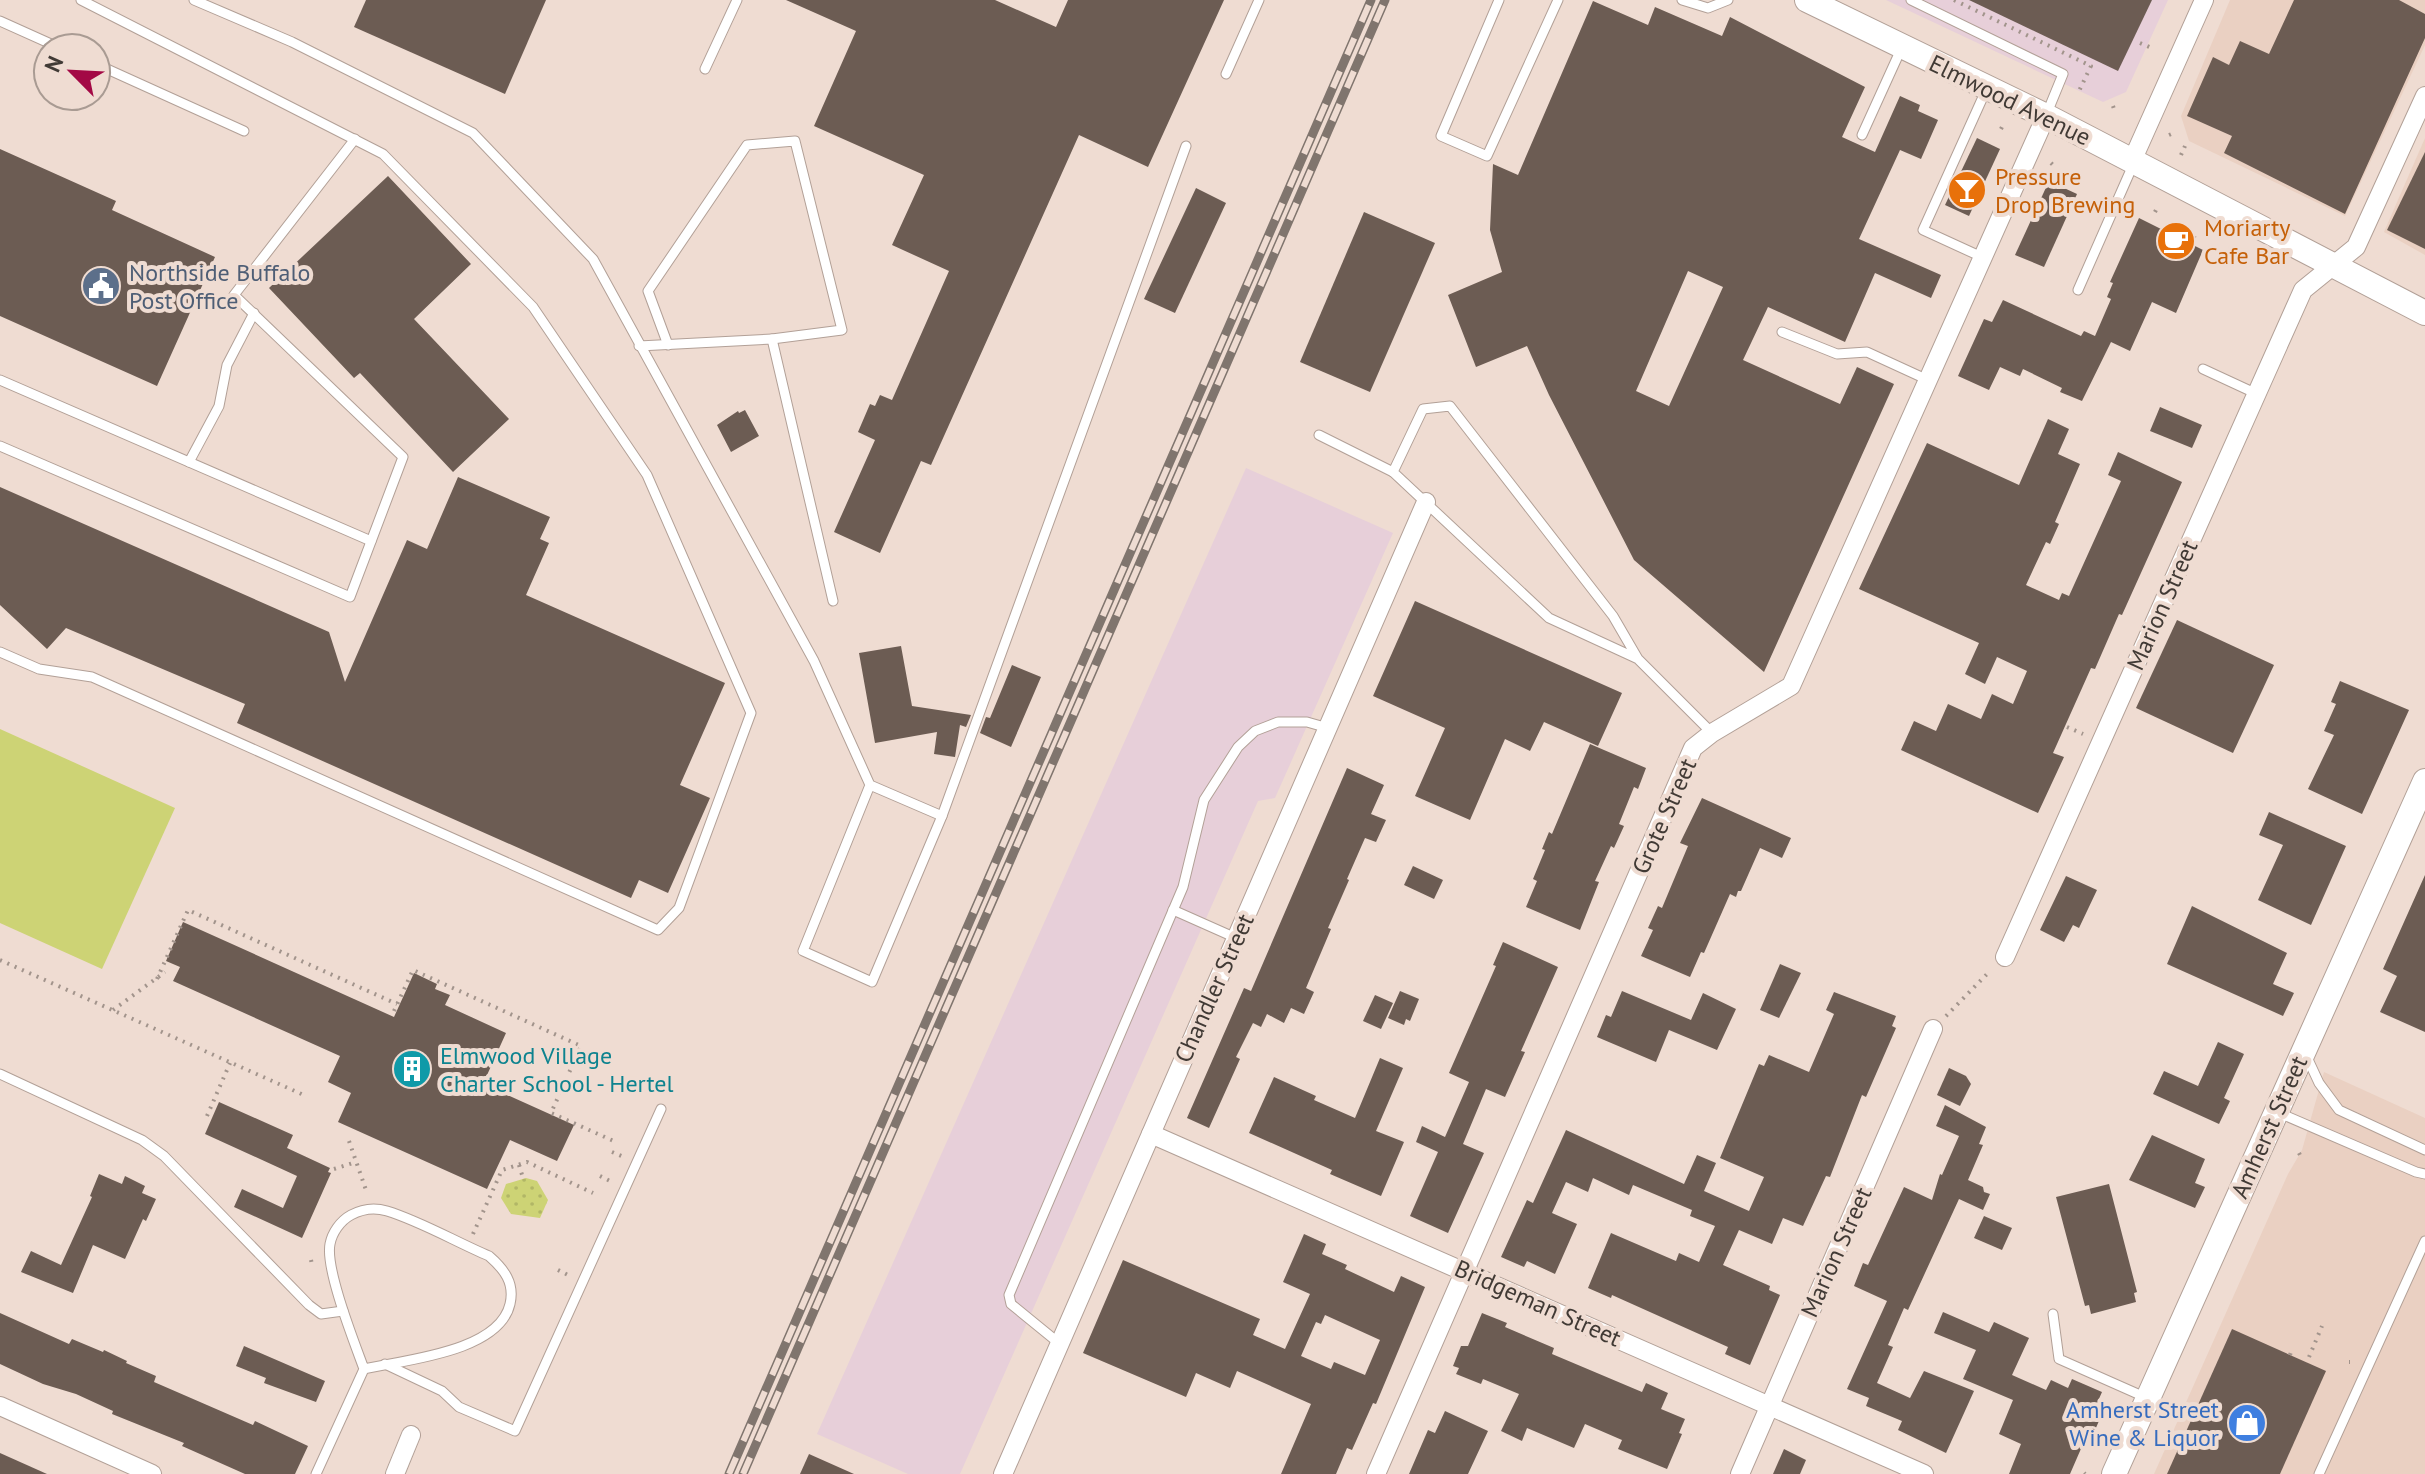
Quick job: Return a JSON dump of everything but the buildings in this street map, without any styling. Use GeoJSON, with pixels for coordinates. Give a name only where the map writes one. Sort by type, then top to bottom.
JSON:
{"type":"FeatureCollection","features":[{"type":"Feature","properties":{"kind":"street","name":"Elmwood Avenue"},"geometry":{"type":"LineString","coordinates":[[1807,0],[2046,116],[2425,313]]}},
{"type":"Feature","properties":{"kind":"street"},"geometry":{"type":"LineString","coordinates":[[2133,161],[2204,0]]}},
{"type":"Feature","properties":{"kind":"street","name":"Marion Street"},"geometry":{"type":"LineString","coordinates":[[2005,957],[2303,290],[2356,247],[2425,96]]}},
{"type":"Feature","properties":{"kind":"street","name":"Grote Street"},"geometry":{"type":"LineString","coordinates":[[1376,1474],[1693,748],[1712,733],[1791,686],[2046,116]]}},
{"type":"Feature","properties":{"kind":"street","name":"Chandler Street"},"geometry":{"type":"LineString","coordinates":[[1005,1474],[1426,502]]}},
{"type":"Feature","properties":{"kind":"street","name":"Amherst Street"},"geometry":{"type":"LineString","coordinates":[[2114,1474],[2425,781]]}},
{"type":"Feature","properties":{"kind":"street","name":"Marion Street"},"geometry":{"type":"LineString","coordinates":[[1740,1474],[1933,1029]]}},
{"type":"Feature","properties":{"kind":"street","name":"Bridgeman Street"},"geometry":{"type":"LineString","coordinates":[[1151,1134],[1924,1474]]}},
{"type":"Feature","properties":{"kind":"street"},"geometry":{"type":"LineString","coordinates":[[0,1406],[152,1474]]}},
{"type":"Feature","properties":{"kind":"street"},"geometry":{"type":"LineString","coordinates":[[395,1474],[411,1435]]}},
{"type":"Feature","properties":{"kind":"lane"},"geometry":{"type":"LineString","coordinates":[[0,652],[39,669],[92,677],[658,930],[679,908],[751,713],[647,475],[533,307],[383,154],[81,0]]}},
{"type":"Feature","properties":{"kind":"lane"},"geometry":{"type":"LineString","coordinates":[[194,0],[292,42],[473,133],[593,259],[814,661],[870,785],[942,816]]}},
{"type":"Feature","properties":{"kind":"lane"},"geometry":{"type":"LineString","coordinates":[[705,69],[737,0]]}},
{"type":"Feature","properties":{"kind":"lane"},"geometry":{"type":"LineString","coordinates":[[1226,74],[1259,0]]}},
{"type":"Feature","properties":{"kind":"lane"},"geometry":{"type":"LineString","coordinates":[[1499,0],[1441,136],[1487,156],[1558,0]]}},
{"type":"Feature","properties":{"kind":"lane"},"geometry":{"type":"LineString","coordinates":[[1682,0],[1708,8],[1728,0]]}},
{"type":"Feature","properties":{"kind":"lane"},"geometry":{"type":"LineString","coordinates":[[1911,0],[2063,74],[2046,116]]}},
{"type":"Feature","properties":{"kind":"lane"},"geometry":{"type":"LineString","coordinates":[[0,21],[32,35]]}},
{"type":"Feature","properties":{"kind":"lane"},"geometry":{"type":"LineString","coordinates":[[1862,135],[1902,47]]}},
{"type":"Feature","properties":{"kind":"lane"},"geometry":{"type":"LineString","coordinates":[[112,71],[244,131]]}},
{"type":"Feature","properties":{"kind":"lane"},"geometry":{"type":"LineString","coordinates":[[1982,257],[1923,230],[1987,88]]}},
{"type":"Feature","properties":{"kind":"lane"},"geometry":{"type":"LineString","coordinates":[[0,446],[350,597],[403,457],[234,295],[355,139]]}},
{"type":"Feature","properties":{"kind":"lane"},"geometry":{"type":"LineString","coordinates":[[639,346],[668,345],[772,339],[842,330],[795,141],[747,145],[648,291],[668,345]]}},
{"type":"Feature","properties":{"kind":"lane"},"geometry":{"type":"LineString","coordinates":[[870,785],[803,951],[872,982],[942,816],[1186,146]]}},
{"type":"Feature","properties":{"kind":"lane"},"geometry":{"type":"LineString","coordinates":[[2078,290],[2133,161]]}},
{"type":"Feature","properties":{"kind":"lane"},"geometry":{"type":"LineString","coordinates":[[189,462],[219,406],[227,365],[254,313]]}},
{"type":"Feature","properties":{"kind":"lane"},"geometry":{"type":"LineString","coordinates":[[1782,332],[1837,354],[1867,352],[1928,380]]}},
{"type":"Feature","properties":{"kind":"lane"},"geometry":{"type":"LineString","coordinates":[[772,339],[833,601]]}},
{"type":"Feature","properties":{"kind":"lane"},"geometry":{"type":"LineString","coordinates":[[2203,369],[2257,394]]}},
{"type":"Feature","properties":{"kind":"lane"},"geometry":{"type":"LineString","coordinates":[[0,380],[371,541]]}},
{"type":"Feature","properties":{"kind":"lane"},"geometry":{"type":"LineString","coordinates":[[1393,472],[1423,409],[1450,406],[1613,616],[1638,659],[1712,733]]}},
{"type":"Feature","properties":{"kind":"lane"},"geometry":{"type":"LineString","coordinates":[[1319,435],[1393,472],[1549,618],[1638,659]]}},
{"type":"Feature","properties":{"kind":"lane"},"geometry":{"type":"LineString","coordinates":[[1060,1344],[1011,1304],[1009,1295],[1183,887],[1204,800],[1238,747],[1255,731],[1278,722],[1307,722],[1328,728]]}},
{"type":"Feature","properties":{"kind":"lane"},"geometry":{"type":"LineString","coordinates":[[1173,910],[1236,938]]}},
{"type":"Feature","properties":{"kind":"lane"},"geometry":{"type":"LineString","coordinates":[[2304,1050],[2319,1083],[2339,1110],[2425,1150]]}},
{"type":"Feature","properties":{"kind":"lane"},"geometry":{"type":"LineString","coordinates":[[0,1074],[142,1140],[180,1171],[309,1305],[321,1314],[343,1311]]}},
{"type":"Feature","properties":{"kind":"lane"},"geometry":{"type":"LineString","coordinates":[[385,1364],[442,1391],[459,1407],[515,1431],[661,1109]]}},
{"type":"Feature","properties":{"kind":"lane"},"geometry":{"type":"LineString","coordinates":[[2277,1112],[2425,1174]]}},
{"type":"Feature","properties":{"kind":"lane"},"geometry":{"type":"LineString","coordinates":[[316,1474],[364,1369],[343,1311],[329,1247],[337,1227],[347,1216],[362,1210],[388,1211],[489,1256],[510,1281],[512,1294],[508,1313],[486,1335],[436,1355],[364,1369]]}},
{"type":"Feature","properties":{"kind":"lane"},"geometry":{"type":"LineString","coordinates":[[2319,1474],[2425,1241]]}},
{"type":"Feature","properties":{"kind":"lane"},"geometry":{"type":"LineString","coordinates":[[2053,1314],[2059,1359],[2147,1398]]}},
{"type":"Feature","properties":{"kind":"path"},"geometry":{"type":"LineString","coordinates":[[1954,0],[2091,66],[2079,91]]}},
{"type":"Feature","properties":{"kind":"path"},"geometry":{"type":"LineString","coordinates":[[2140,43],[2154,49]]}},
{"type":"Feature","properties":{"kind":"path"},"geometry":{"type":"LineString","coordinates":[[2113,106],[2115,112]]}},
{"type":"Feature","properties":{"kind":"path"},"geometry":{"type":"LineString","coordinates":[[2181,155],[2185,146]]}},
{"type":"Feature","properties":{"kind":"path"},"geometry":{"type":"LineString","coordinates":[[2178,239],[2184,226]]}},
{"type":"Feature","properties":{"kind":"path"},"geometry":{"type":"LineString","coordinates":[[2191,245],[2196,232]]}},
{"type":"Feature","properties":{"kind":"path"},"geometry":{"type":"LineString","coordinates":[[2067,727],[2079,732]]}},
{"type":"Feature","properties":{"kind":"path"},"geometry":{"type":"LineString","coordinates":[[157,979],[188,910],[397,1004]]}},
{"type":"Feature","properties":{"kind":"path"},"geometry":{"type":"LineString","coordinates":[[1933,1029],[2005,957]]}},
{"type":"Feature","properties":{"kind":"path"},"geometry":{"type":"LineString","coordinates":[[0,960],[306,1096]]}},
{"type":"Feature","properties":{"kind":"path"},"geometry":{"type":"LineString","coordinates":[[394,1011],[413,970],[581,1046],[551,1113],[616,1142]]}},
{"type":"Feature","properties":{"kind":"path"},"geometry":{"type":"LineString","coordinates":[[113,1010],[165,972]]}},
{"type":"Feature","properties":{"kind":"path"},"geometry":{"type":"LineString","coordinates":[[207,1116],[231,1062]]}},
{"type":"Feature","properties":{"kind":"path"},"geometry":{"type":"LineString","coordinates":[[349,1141],[366,1190]]}},
{"type":"Feature","properties":{"kind":"path"},"geometry":{"type":"LineString","coordinates":[[334,1169],[356,1162]]}},
{"type":"Feature","properties":{"kind":"path"},"geometry":{"type":"LineString","coordinates":[[472,1237],[502,1170],[527,1162],[593,1193]]}},
{"type":"Feature","properties":{"kind":"path"},"geometry":{"type":"LineString","coordinates":[[518,1165],[523,1178]]}},
{"type":"Feature","properties":{"kind":"path"},"geometry":{"type":"LineString","coordinates":[[2309,1357],[2322,1326]]}},
{"type":"Feature","properties":{"kind":"shaded area"},"geometry":{"type":"Polygon","coordinates":[[[1886,0],[2168,0],[2126,92],[2103,102],[1886,0]]]}},
{"type":"Feature","properties":{"kind":"shaded area"},"geometry":{"type":"Polygon","coordinates":[[[2230,0],[2425,0],[2425,45],[2345,216],[2189,141],[2181,116],[2230,0]]]}},
{"type":"Feature","properties":{"kind":"shaded area"},"geometry":{"type":"Polygon","coordinates":[[[2425,138],[2425,255],[2384,232],[2425,138]]]}},
{"type":"Feature","properties":{"kind":"shaded area"},"geometry":{"type":"Polygon","coordinates":[[[1246,468],[1393,533],[1275,798],[1258,801],[960,1474],[908,1474],[817,1434],[1246,468]]]}},
{"type":"Feature","properties":{"kind":"shaded area"},"geometry":{"type":"Polygon","coordinates":[[[2324,1072],[2425,1118],[2425,1474],[2154,1474],[2288,1174],[2302,1150],[2324,1072]]]}},
{"type":"Feature","properties":{"kind":"green space"},"geometry":{"type":"Polygon","coordinates":[[[0,729],[175,808],[102,969],[0,923],[0,729]]]}},
{"type":"Feature","properties":{"kind":"green space"},"geometry":{"type":"Polygon","coordinates":[[[526,1178],[537,1181],[548,1200],[540,1218],[511,1214],[501,1198],[506,1184],[526,1178]]]}},
{"type":"Feature","properties":{"kind":"railway"},"geometry":{"type":"LineString","coordinates":[[729,1474],[1371,0]]}},
{"type":"Feature","properties":{"kind":"railway"},"geometry":{"type":"LineString","coordinates":[[743,1474],[1385,0]]}},
{"type":"Feature","properties":{"kind":"place","name":"Pressure Drop Brewing"},"geometry":{"type":"Point","coordinates":[1967,190]}},
{"type":"Feature","properties":{"kind":"place","name":"Moriarty Cafe Bar"},"geometry":{"type":"Point","coordinates":[2176,241]}},
{"type":"Feature","properties":{"kind":"place","name":"Northside Buffalo Post Office"},"geometry":{"type":"Point","coordinates":[101,286]}},
{"type":"Feature","properties":{"kind":"place","name":"Elmwood Village Charter School - Hertel"},"geometry":{"type":"Point","coordinates":[412,1069]}},
{"type":"Feature","properties":{"kind":"place","name":"Amherst Street Wine & Liquor"},"geometry":{"type":"Point","coordinates":[2247,1423]}}]}
